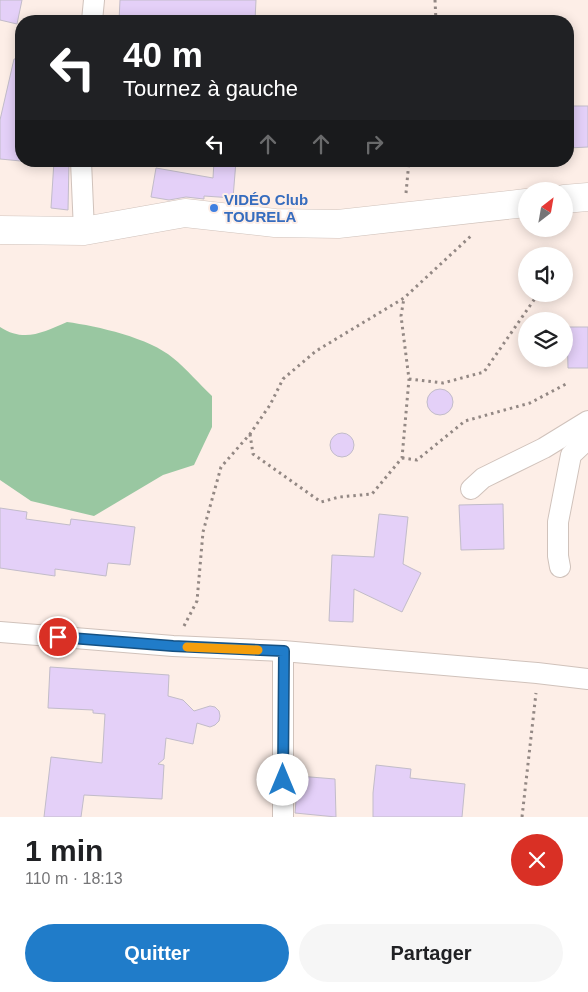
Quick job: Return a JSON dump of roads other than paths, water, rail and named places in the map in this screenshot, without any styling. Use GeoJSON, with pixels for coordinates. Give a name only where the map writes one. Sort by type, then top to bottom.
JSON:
{"type":"FeatureCollection","features":[{"type":"Feature","properties":{"kind":"main road"},"geometry":{"type":"LineString","coordinates":[[573,198],[588,197]]}},
{"type":"Feature","properties":{"kind":"main road"},"geometry":{"type":"LineString","coordinates":[[0,230],[84,231],[185,214],[275,222],[338,224],[518,204]]}},
{"type":"Feature","properties":{"kind":"street"},"geometry":{"type":"LineString","coordinates":[[93,15],[94,0]]}},
{"type":"Feature","properties":{"kind":"street"},"geometry":{"type":"LineString","coordinates":[[81,167],[84,231]]}},
{"type":"Feature","properties":{"kind":"street"},"geometry":{"type":"LineString","coordinates":[[471,489],[483,478],[544,448],[588,421]]}},
{"type":"Feature","properties":{"kind":"street"},"geometry":{"type":"LineString","coordinates":[[560,567],[558,556],[558,522],[571,455],[588,439]]}},
{"type":"Feature","properties":{"kind":"street"},"geometry":{"type":"LineString","coordinates":[[0,632],[173,646],[284,651],[588,679]]}},
{"type":"Feature","properties":{"kind":"street"},"geometry":{"type":"LineString","coordinates":[[283,817],[284,651]]}},
{"type":"Feature","properties":{"kind":"place","name":"VIDÉO Club TOURELA"},"geometry":{"type":"Point","coordinates":[214,208]}}]}
